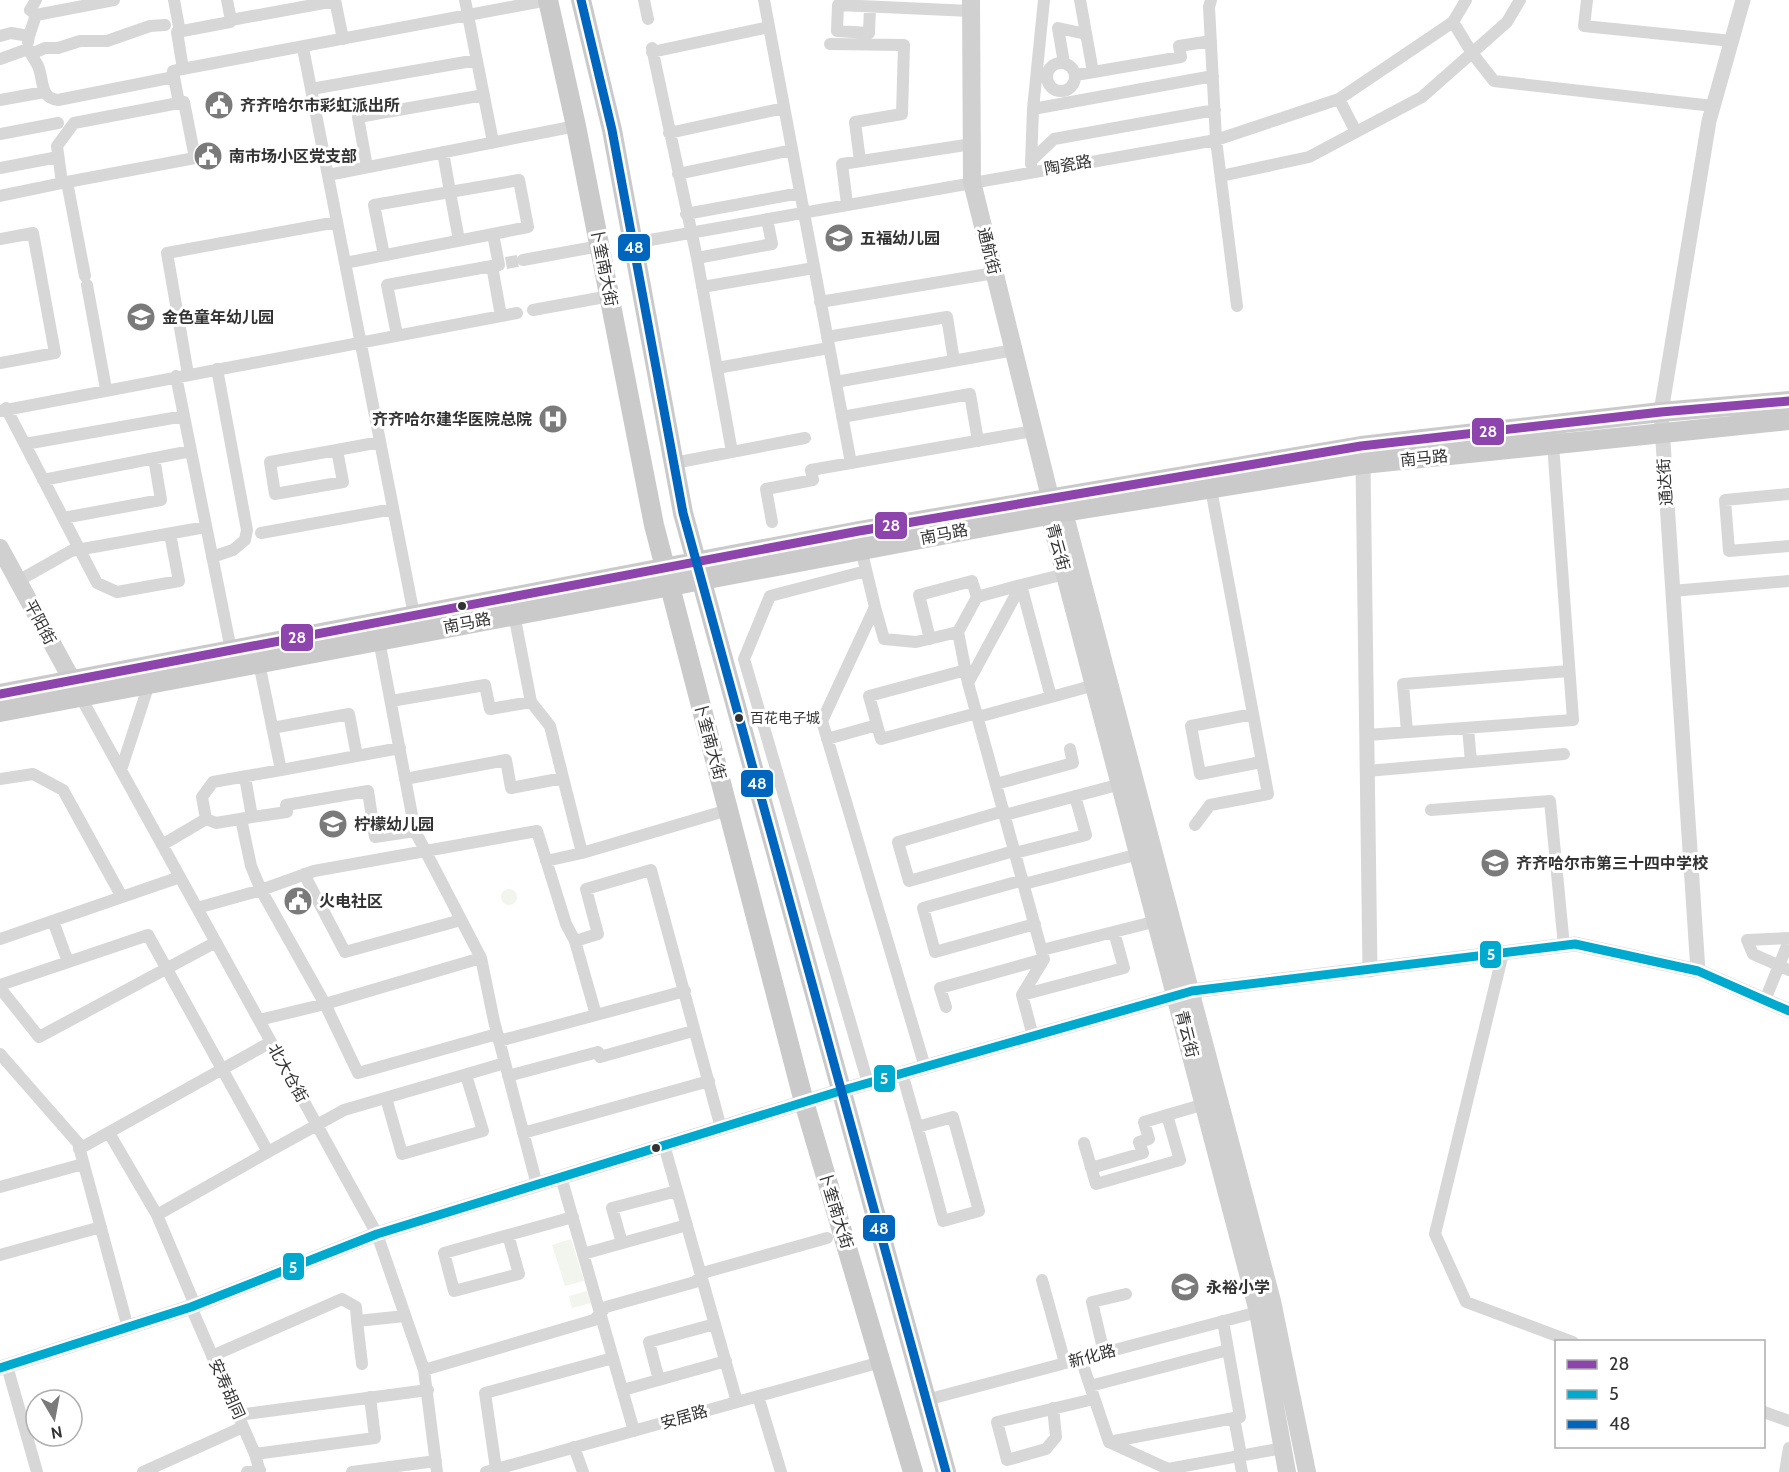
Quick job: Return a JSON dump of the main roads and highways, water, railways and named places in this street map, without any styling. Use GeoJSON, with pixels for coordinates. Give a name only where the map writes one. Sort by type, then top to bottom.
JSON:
{"type":"FeatureCollection","features":[{"type":"Feature","properties":{"kind":"main road","name":"卜奎南大街"},"geometry":{"type":"LineString","coordinates":[[548,0],[576,126],[667,576],[804,1102],[913,1472]]}},
{"type":"Feature","properties":{"kind":"main road","name":"卜奎南大街"},"geometry":{"type":"LineString","coordinates":[[581,0],[612,130],[674,463],[698,571],[946,1472]]}},
{"type":"Feature","properties":{"kind":"main road","name":"通航街"},"geometry":{"type":"LineString","coordinates":[[971,5],[972,182],[1054,508]]}},
{"type":"Feature","properties":{"kind":"main road","name":"南马路"},"geometry":{"type":"LineString","coordinates":[[698,571],[861,549],[1361,446],[1789,400]]}},
{"type":"Feature","properties":{"kind":"main road","name":"南马路"},"geometry":{"type":"LineString","coordinates":[[0,712],[76,688],[231,650],[414,615],[698,571],[1054,508],[1211,489],[1363,464],[1789,420]]}},
{"type":"Feature","properties":{"kind":"main road","name":"青云街"},"geometry":{"type":"LineString","coordinates":[[1054,508],[1065,574],[1157,921],[1185,993],[1205,1104],[1258,1312],[1287,1472]]}},
{"type":"Feature","properties":{"kind":"main road","name":"青云街"},"geometry":{"type":"LineString","coordinates":[[1054,508],[1185,993],[1272,1301],[1307,1472]]}},
{"type":"Feature","properties":{"kind":"main road","name":"平阳街"},"geometry":{"type":"LineString","coordinates":[[0,548],[76,688]]}},
{"type":"Feature","properties":{"kind":"main road","name":"南马路"},"geometry":{"type":"LineString","coordinates":[[0,694],[149,684],[514,615],[667,576]]}},
{"type":"Feature","properties":{"kind":"tunnel"},"geometry":{"type":"LineString","coordinates":[[506,263],[523,260]]}},
{"type":"Feature","properties":{"kind":"place","name":"齐齐哈尔市彩虹派出所"},"geometry":{"type":"Point","coordinates":[219,105]}},
{"type":"Feature","properties":{"kind":"place","name":"南市场小区党支部"},"geometry":{"type":"Point","coordinates":[208,156]}},
{"type":"Feature","properties":{"kind":"place","name":"五福幼儿园"},"geometry":{"type":"Point","coordinates":[839,238]}},
{"type":"Feature","properties":{"kind":"place","name":"金色童年幼儿园"},"geometry":{"type":"Point","coordinates":[141,317]}},
{"type":"Feature","properties":{"kind":"place","name":"齐齐哈尔建华医院总院"},"geometry":{"type":"Point","coordinates":[553,419]}},
{"type":"Feature","properties":{"kind":"place","name":"百花电子城"},"geometry":{"type":"Point","coordinates":[739,718]}},
{"type":"Feature","properties":{"kind":"place","name":"柠檬幼儿园"},"geometry":{"type":"Point","coordinates":[333,824]}},
{"type":"Feature","properties":{"kind":"place","name":"齐齐哈尔市第三十四中学校"},"geometry":{"type":"Point","coordinates":[1495,863]}},
{"type":"Feature","properties":{"kind":"place","name":"火电社区"},"geometry":{"type":"Point","coordinates":[298,901]}},
{"type":"Feature","properties":{"kind":"place","name":"永裕小学"},"geometry":{"type":"Point","coordinates":[1185,1287]}}]}
